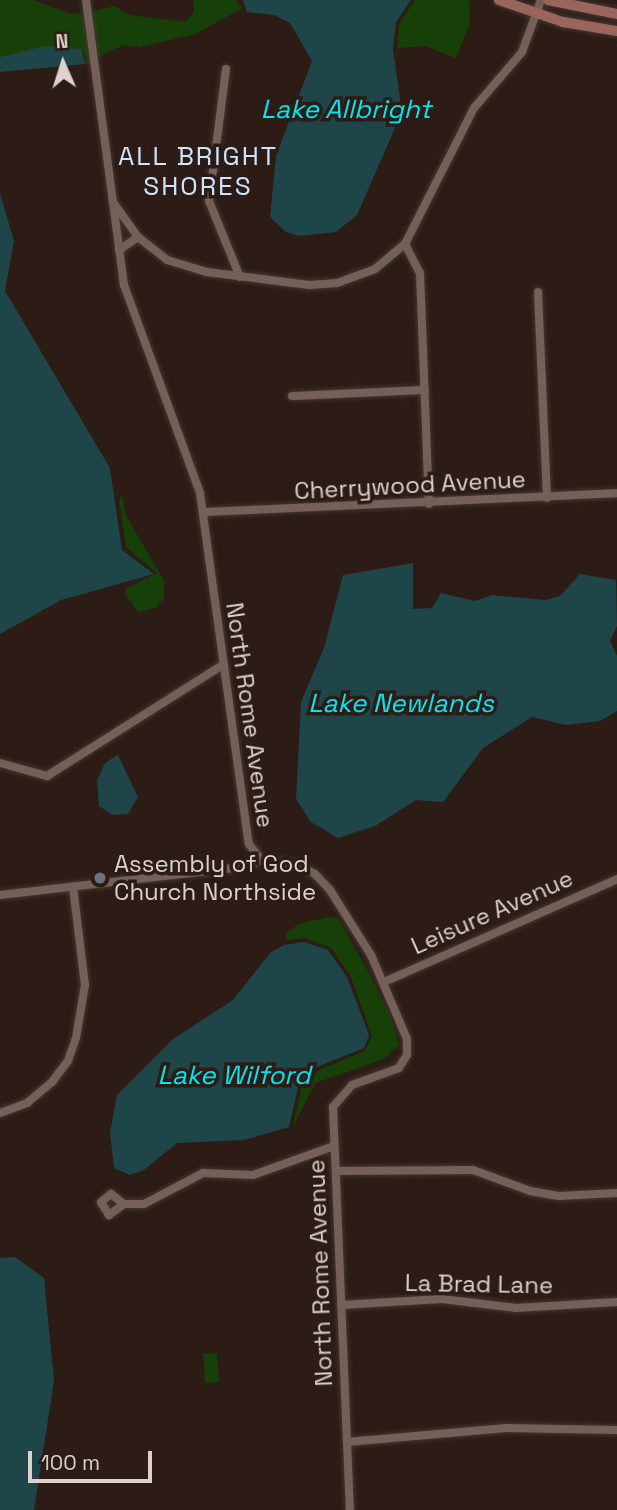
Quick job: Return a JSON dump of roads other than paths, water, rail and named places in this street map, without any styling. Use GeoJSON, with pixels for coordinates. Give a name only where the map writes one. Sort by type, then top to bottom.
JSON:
{"type":"FeatureCollection","features":[{"type":"Feature","properties":{"kind":"main road"},"geometry":{"type":"LineString","coordinates":[[499,0],[535,14],[617,31]]}},
{"type":"Feature","properties":{"kind":"main road"},"geometry":{"type":"LineString","coordinates":[[548,0],[617,15]]}},
{"type":"Feature","properties":{"kind":"street","name":"North Rome Avenue"},"geometry":{"type":"LineString","coordinates":[[86,0],[124,285],[197,479],[204,512],[242,814],[249,844],[261,860],[296,864],[315,874],[384,982],[407,1040],[407,1055],[388,1076],[352,1085],[339,1096],[333,1107],[350,1510]]}},
{"type":"Feature","properties":{"kind":"street"},"geometry":{"type":"LineString","coordinates":[[113,202],[138,237],[166,260],[240,276],[309,285],[337,283],[374,269],[405,244],[474,108],[522,52],[541,0]]}},
{"type":"Feature","properties":{"kind":"street"},"geometry":{"type":"LineString","coordinates":[[226,69],[209,201],[240,276]]}},
{"type":"Feature","properties":{"kind":"street"},"geometry":{"type":"LineString","coordinates":[[119,250],[138,237]]}},
{"type":"Feature","properties":{"kind":"street"},"geometry":{"type":"LineString","coordinates":[[405,244],[420,273],[429,504]]}},
{"type":"Feature","properties":{"kind":"street"},"geometry":{"type":"LineString","coordinates":[[538,292],[547,498]]}},
{"type":"Feature","properties":{"kind":"street"},"geometry":{"type":"LineString","coordinates":[[292,396],[425,390]]}},
{"type":"Feature","properties":{"kind":"street","name":"Cherrywood Avenue"},"geometry":{"type":"LineString","coordinates":[[204,512],[429,504],[617,493]]}},
{"type":"Feature","properties":{"kind":"street"},"geometry":{"type":"LineString","coordinates":[[0,763],[47,776],[224,664]]}},
{"type":"Feature","properties":{"kind":"street"},"geometry":{"type":"LineString","coordinates":[[0,895],[242,867],[261,860]]}},
{"type":"Feature","properties":{"kind":"street","name":"Leisure Avenue"},"geometry":{"type":"LineString","coordinates":[[384,982],[617,879]]}},
{"type":"Feature","properties":{"kind":"street"},"geometry":{"type":"LineString","coordinates":[[0,1113],[27,1103],[52,1082],[68,1061],[76,1038],[85,985],[73,887]]}},
{"type":"Feature","properties":{"kind":"street"},"geometry":{"type":"LineString","coordinates":[[124,1205],[144,1203],[203,1173],[253,1175],[334,1146]]}},
{"type":"Feature","properties":{"kind":"street"},"geometry":{"type":"LineString","coordinates":[[336,1171],[473,1170],[540,1193],[617,1193]]}},
{"type":"Feature","properties":{"kind":"street","name":"La Brad Lane"},"geometry":{"type":"LineString","coordinates":[[341,1305],[442,1299],[516,1308],[617,1302]]}},
{"type":"Feature","properties":{"kind":"street"},"geometry":{"type":"LineString","coordinates":[[347,1442],[506,1428],[617,1430]]}},
{"type":"Feature","properties":{"kind":"water","name":"Lake Allbright"},"geometry":{"type":"Polygon","coordinates":[[[243,0],[411,0],[396,22],[393,50],[402,112],[357,215],[336,232],[299,236],[286,232],[270,217],[276,156],[312,61],[290,23],[274,15],[247,12],[243,0]]]}},
{"type":"Feature","properties":{"kind":"water"},"geometry":{"type":"Polygon","coordinates":[[[45,46],[81,49],[85,64],[0,72],[0,57],[45,46]]]}},
{"type":"Feature","properties":{"kind":"water"},"geometry":{"type":"Polygon","coordinates":[[[0,193],[14,241],[5,291],[110,468],[122,550],[154,574],[61,600],[0,634],[0,193]]]}},
{"type":"Feature","properties":{"kind":"water","name":"Lake Newlands"},"geometry":{"type":"Polygon","coordinates":[[[413,563],[413,609],[432,608],[441,593],[475,601],[492,595],[545,600],[560,596],[580,574],[616,580],[617,626],[610,641],[617,656],[617,711],[600,721],[566,725],[532,717],[483,748],[443,802],[416,800],[375,826],[338,838],[311,822],[296,799],[301,702],[324,648],[343,575],[413,563]]]}},
{"type":"Feature","properties":{"kind":"water"},"geometry":{"type":"Polygon","coordinates":[[[118,755],[138,797],[128,814],[113,815],[99,806],[97,780],[105,763],[118,755]]]}},
{"type":"Feature","properties":{"kind":"water","name":"Lake Wilford"},"geometry":{"type":"Polygon","coordinates":[[[304,942],[328,950],[347,977],[369,1035],[364,1048],[317,1067],[298,1087],[289,1127],[244,1140],[177,1143],[144,1170],[130,1175],[114,1168],[110,1132],[117,1095],[173,1039],[233,1000],[270,953],[284,945],[304,942]]]}},
{"type":"Feature","properties":{"kind":"water"},"geometry":{"type":"Polygon","coordinates":[[[15,1257],[44,1278],[54,1381],[34,1510],[0,1510],[0,1258],[15,1257]]]}},
{"type":"Feature","properties":{"kind":"place","name":"Assembly of God Church Northside"},"geometry":{"type":"Point","coordinates":[100,878]}},
{"type":"Feature","properties":{"kind":"district","name":"ALL BRIGHT SHORES"},"geometry":{"type":"Point","coordinates":[198,172]}}]}
